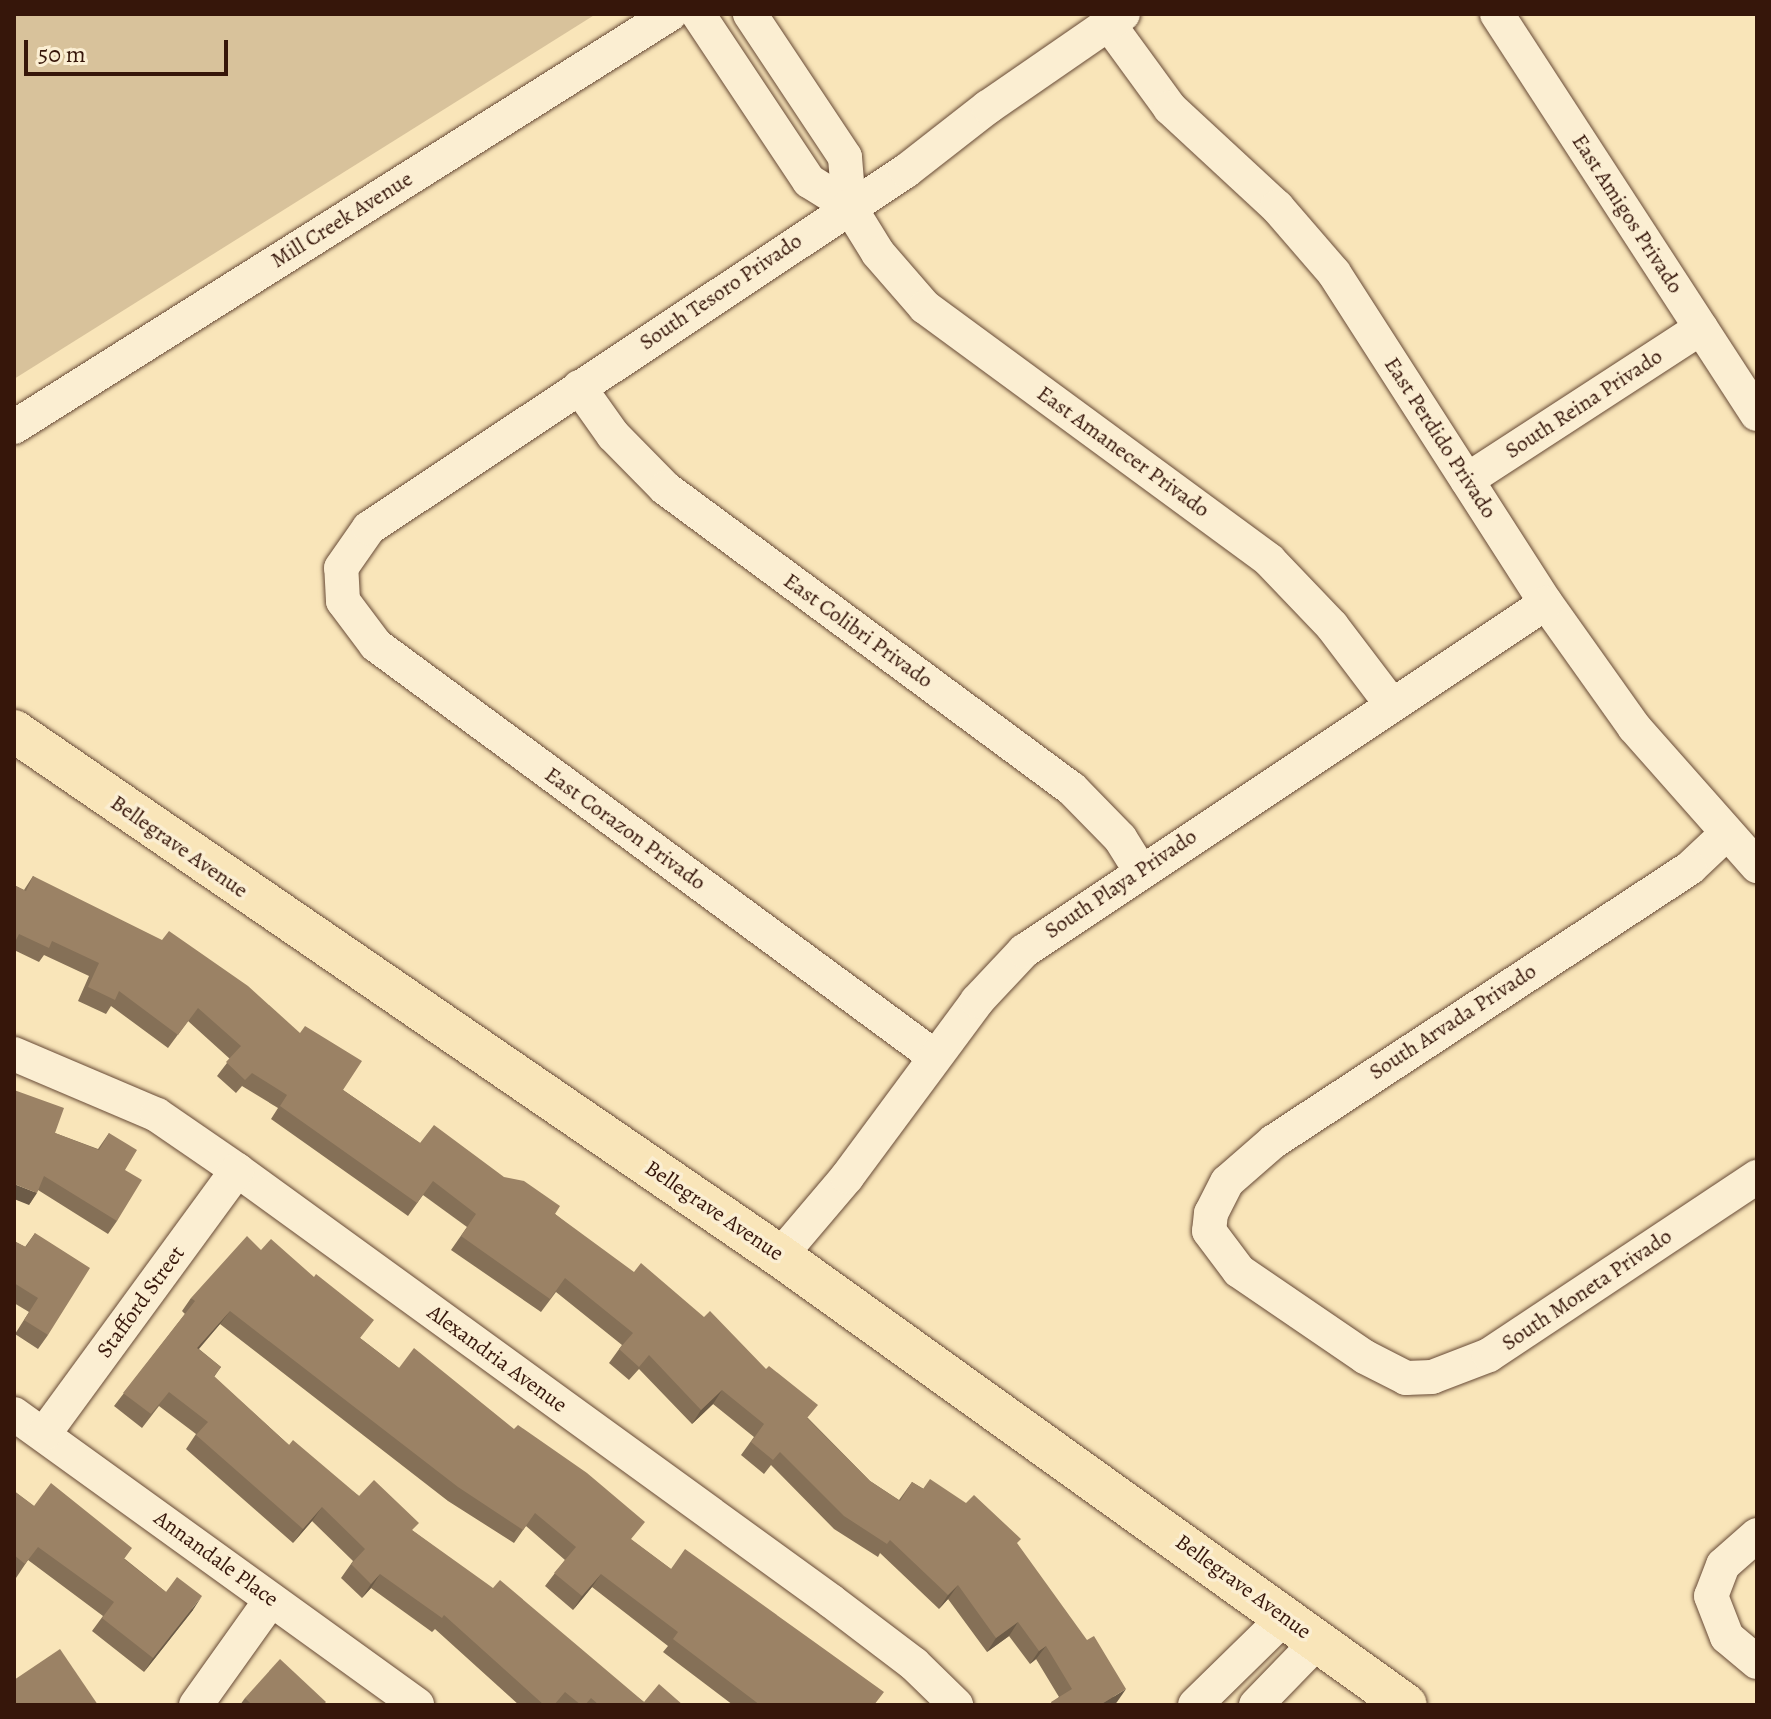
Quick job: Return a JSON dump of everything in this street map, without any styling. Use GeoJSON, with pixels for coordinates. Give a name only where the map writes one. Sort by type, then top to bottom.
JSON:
{"type":"FeatureCollection","features":[{"type":"Feature","properties":{"kind":"main road","name":"Bellegrave Avenue"},"geometry":{"type":"LineString","coordinates":[[14,731],[780,1256],[1406,1705]]}},
{"type":"Feature","properties":{"kind":"street","name":"Mill Creek Avenue"},"geometry":{"type":"LineString","coordinates":[[14,427],[670,14]]}},
{"type":"Feature","properties":{"kind":"street","name":"East Amanecer Privado"},"geometry":{"type":"LineString","coordinates":[[698,14],[809,181],[849,206],[878,253],[925,307],[1269,560],[1340,635],[1392,705]]}},
{"type":"Feature","properties":{"kind":"street","name":"East Amanecer Privado"},"geometry":{"type":"LineString","coordinates":[[750,14],[845,157],[849,206]]}},
{"type":"Feature","properties":{"kind":"street","name":"East Amigos Privado"},"geometry":{"type":"LineString","coordinates":[[1497,14],[1757,414]]}},
{"type":"Feature","properties":{"kind":"street","name":"South Tesoro Privado"},"geometry":{"type":"LineString","coordinates":[[338,583],[348,553],[369,528],[936,150],[988,107],[1115,19]]}},
{"type":"Feature","properties":{"kind":"street","name":"East Perdido Privado"},"geometry":{"type":"LineString","coordinates":[[1115,19],[1170,108],[1277,207],[1334,273],[1546,603],[1634,727],[1725,835],[1757,866]]}},
{"type":"Feature","properties":{"kind":"street","name":"South Reina Privado"},"geometry":{"type":"LineString","coordinates":[[1467,480],[1701,328]]}},
{"type":"Feature","properties":{"kind":"street","name":"East Colibri Privado"},"geometry":{"type":"LineString","coordinates":[[579,387],[613,435],[665,488],[1072,789],[1120,838],[1140,870]]}},
{"type":"Feature","properties":{"kind":"street","name":"East Corazon Privado"},"geometry":{"type":"LineString","coordinates":[[338,583],[351,617],[376,645],[934,1056]]}},
{"type":"Feature","properties":{"kind":"street","name":"South Playa Privado"},"geometry":{"type":"LineString","coordinates":[[780,1256],[847,1177],[934,1056],[1024,951],[1140,870],[1546,603]]}},
{"type":"Feature","properties":{"kind":"street","name":"South Arvada Privado"},"geometry":{"type":"LineString","coordinates":[[1406,1378],[1365,1357],[1239,1271],[1209,1231],[1211,1213],[1227,1182],[1274,1141],[1690,868],[1725,835]]}},
{"type":"Feature","properties":{"kind":"street","name":"Alexandria Avenue"},"geometry":{"type":"LineString","coordinates":[[14,1054],[157,1115],[237,1170],[831,1601],[914,1664],[956,1705]]}},
{"type":"Feature","properties":{"kind":"street","name":"Stafford Street"},"geometry":{"type":"LineString","coordinates":[[44,1434],[237,1170]]}},
{"type":"Feature","properties":{"kind":"street","name":"South Moneta Privado"},"geometry":{"type":"LineString","coordinates":[[1406,1378],[1459,1370],[1489,1355],[1757,1177]]}},
{"type":"Feature","properties":{"kind":"street","name":"Annandale Place"},"geometry":{"type":"LineString","coordinates":[[14,1414],[417,1705]]}},
{"type":"Feature","properties":{"kind":"street"},"geometry":{"type":"LineString","coordinates":[[1757,1535],[1723,1565],[1711,1596],[1727,1637],[1757,1662]]}},
{"type":"Feature","properties":{"kind":"street"},"geometry":{"type":"LineString","coordinates":[[196,1705],[271,1600]]}},
{"type":"Feature","properties":{"kind":"street"},"geometry":{"type":"LineString","coordinates":[[1195,1705],[1285,1617]]}},
{"type":"Feature","properties":{"kind":"street"},"geometry":{"type":"LineString","coordinates":[[1256,1705],[1318,1641]]}},
{"type":"Feature","properties":{"kind":"shaded area"},"geometry":{"type":"Polygon","coordinates":[[[14,14],[596,14],[14,379],[14,14]]]}},
{"type":"Feature","properties":{"kind":"building"},"geometry":{"type":"Polygon","coordinates":[[[33,876],[162,940],[169,931],[248,986],[300,1033],[305,1026],[362,1061],[343,1090],[420,1143],[434,1125],[504,1177],[524,1181],[560,1206],[555,1214],[634,1272],[641,1263],[704,1317],[710,1311],[766,1369],[769,1366],[818,1405],[807,1418],[870,1481],[900,1501],[912,1482],[923,1489],[930,1479],[966,1503],[974,1495],[1021,1539],[1017,1543],[1087,1640],[1094,1636],[1126,1689],[1100,1705],[1052,1705],[1051,1702],[1072,1689],[1046,1646],[1039,1651],[1018,1622],[996,1638],[958,1585],[948,1595],[890,1540],[887,1544],[844,1516],[780,1452],[773,1460],[751,1442],[764,1424],[722,1390],[701,1410],[649,1355],[639,1367],[619,1349],[633,1333],[565,1278],[550,1299],[461,1236],[476,1214],[433,1181],[417,1203],[280,1106],[287,1095],[252,1073],[245,1080],[226,1062],[241,1046],[198,1008],[178,1035],[119,991],[115,1000],[88,987],[99,963],[52,941],[49,948],[19,934],[14,944],[14,885],[26,891],[33,876]]]}},
{"type":"Feature","properties":{"kind":"building"},"geometry":{"type":"Polygon","coordinates":[[[14,1090],[64,1108],[55,1133],[99,1150],[109,1133],[137,1150],[125,1170],[142,1180],[117,1221],[44,1176],[37,1193],[14,1184],[14,1090]]]}},
{"type":"Feature","properties":{"kind":"building"},"geometry":{"type":"Polygon","coordinates":[[[35,1233],[90,1268],[48,1335],[24,1320],[38,1298],[14,1283],[14,1241],[26,1247],[35,1233]]]}},
{"type":"Feature","properties":{"kind":"building"},"geometry":{"type":"Polygon","coordinates":[[[247,1236],[261,1250],[271,1239],[314,1277],[316,1274],[374,1320],[360,1338],[399,1368],[414,1348],[514,1429],[518,1425],[587,1473],[645,1522],[631,1539],[671,1569],[685,1549],[884,1692],[874,1705],[760,1705],[673,1639],[678,1632],[601,1574],[582,1596],[554,1573],[576,1547],[535,1513],[523,1530],[458,1487],[230,1311],[197,1348],[221,1367],[214,1376],[289,1445],[293,1440],[359,1496],[374,1480],[419,1523],[412,1530],[493,1588],[500,1580],[644,1702],[659,1684],[683,1705],[599,1705],[591,1698],[581,1705],[565,1692],[554,1705],[544,1705],[444,1615],[442,1618],[380,1574],[371,1584],[351,1564],[365,1549],[322,1507],[303,1529],[196,1435],[208,1422],[169,1392],[151,1414],[123,1393],[195,1301],[191,1298],[247,1236]]]}},
{"type":"Feature","properties":{"kind":"building"},"geometry":{"type":"Polygon","coordinates":[[[51,1483],[132,1548],[124,1559],[166,1592],[177,1577],[202,1596],[153,1658],[102,1618],[114,1602],[38,1547],[25,1564],[14,1555],[14,1491],[34,1506],[51,1483]]]}},
{"type":"Feature","properties":{"kind":"building"},"geometry":{"type":"Polygon","coordinates":[[[60,1649],[98,1705],[14,1705],[14,1680],[60,1649]]]}},
{"type":"Feature","properties":{"kind":"building"},"geometry":{"type":"Polygon","coordinates":[[[280,1659],[326,1702],[323,1705],[252,1705],[245,1698],[280,1659]]]}}]}
